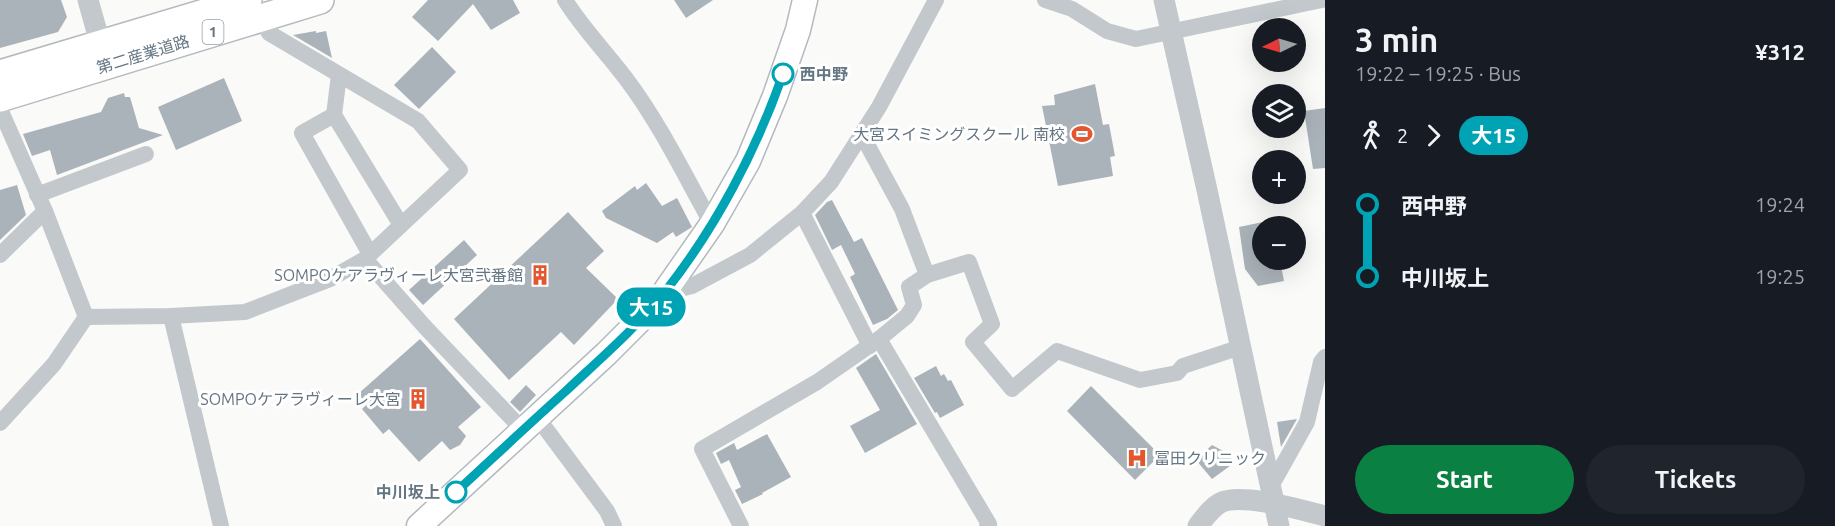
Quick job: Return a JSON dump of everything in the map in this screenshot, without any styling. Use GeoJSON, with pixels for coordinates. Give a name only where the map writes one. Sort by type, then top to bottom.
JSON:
{"type":"FeatureCollection","features":[{"type":"Feature","properties":{"kind":"main road","name":"第二産業道路"},"geometry":{"type":"LineString","coordinates":[[0,74],[103,54],[254,9],[320,0]]}},
{"type":"Feature","properties":{"kind":"main road"},"geometry":{"type":"LineString","coordinates":[[419,526],[606,354],[664,293],[712,224],[748,161],[775,96],[806,0]]}},
{"type":"Feature","properties":{"kind":"main road","name":"第二産業道路"},"geometry":{"type":"LineString","coordinates":[[0,98],[103,54],[204,6],[254,9]]}},
{"type":"Feature","properties":{"kind":"street"},"geometry":{"type":"LineString","coordinates":[[88,0],[103,54]]}},
{"type":"Feature","properties":{"kind":"street"},"geometry":{"type":"LineString","coordinates":[[565,0],[580,24],[628,81],[662,135],[712,224]]}},
{"type":"Feature","properties":{"kind":"street"},"geometry":{"type":"LineString","coordinates":[[664,293],[692,286],[750,255],[802,213],[831,182],[862,135],[936,0]]}},
{"type":"Feature","properties":{"kind":"street"},"geometry":{"type":"LineString","coordinates":[[1045,0],[1072,9],[1107,32],[1136,39],[1322,0]]}},
{"type":"Feature","properties":{"kind":"street"},"geometry":{"type":"LineString","coordinates":[[1164,0],[1279,526]]}},
{"type":"Feature","properties":{"kind":"street"},"geometry":{"type":"LineString","coordinates":[[86,317],[245,312],[330,279],[368,256],[460,170],[418,121],[269,33],[254,9]]}},
{"type":"Feature","properties":{"kind":"street"},"geometry":{"type":"LineString","coordinates":[[339,75],[334,115],[401,225]]}},
{"type":"Feature","properties":{"kind":"street"},"geometry":{"type":"LineString","coordinates":[[0,110],[45,211],[86,317]]}},
{"type":"Feature","properties":{"kind":"street"},"geometry":{"type":"LineString","coordinates":[[334,115],[302,133],[368,256],[425,327],[530,424],[607,511],[614,526]]}},
{"type":"Feature","properties":{"kind":"street"},"geometry":{"type":"LineString","coordinates":[[862,135],[902,209],[927,275]]}},
{"type":"Feature","properties":{"kind":"street"},"geometry":{"type":"LineString","coordinates":[[38,195],[146,154]]}},
{"type":"Feature","properties":{"kind":"street"},"geometry":{"type":"LineString","coordinates":[[0,255],[45,211]]}},
{"type":"Feature","properties":{"kind":"street"},"geometry":{"type":"LineString","coordinates":[[802,213],[875,342],[990,524],[987,526]]}},
{"type":"Feature","properties":{"kind":"street"},"geometry":{"type":"LineString","coordinates":[[741,526],[702,449],[817,382],[875,342],[907,316],[914,305],[909,287],[927,275],[969,262],[992,324],[973,342],[1012,389],[1057,351],[1140,380],[1177,373],[1183,366],[1241,347]]}},
{"type":"Feature","properties":{"kind":"street"},"geometry":{"type":"LineString","coordinates":[[171,316],[221,526]]}},
{"type":"Feature","properties":{"kind":"street"},"geometry":{"type":"LineString","coordinates":[[0,423],[54,364],[86,317]]}},
{"type":"Feature","properties":{"kind":"street"},"geometry":{"type":"LineString","coordinates":[[1272,496],[1307,422],[1321,362],[1325,357]]}},
{"type":"Feature","properties":{"kind":"street"},"geometry":{"type":"LineString","coordinates":[[1198,526],[1210,510],[1221,502],[1235,498],[1252,500],[1272,496],[1325,516]]}},
{"type":"Feature","properties":{"kind":"building"},"geometry":{"type":"Polygon","coordinates":[[[0,0],[61,0],[67,17],[58,32],[0,48],[0,0]]]}},
{"type":"Feature","properties":{"kind":"building"},"geometry":{"type":"Polygon","coordinates":[[[428,0],[513,0],[520,13],[491,30],[473,4],[438,41],[412,17],[428,0]]]}},
{"type":"Feature","properties":{"kind":"building"},"geometry":{"type":"Polygon","coordinates":[[[674,0],[713,0],[686,18],[674,0]]]}},
{"type":"Feature","properties":{"kind":"building"},"geometry":{"type":"Polygon","coordinates":[[[316,31],[316,33],[326,31],[332,58],[293,35],[316,31]]]}},
{"type":"Feature","properties":{"kind":"building"},"geometry":{"type":"Polygon","coordinates":[[[432,47],[456,72],[419,109],[394,85],[432,47]]]}},
{"type":"Feature","properties":{"kind":"building"},"geometry":{"type":"Polygon","coordinates":[[[224,78],[242,121],[176,150],[158,107],[224,78]]]}},
{"type":"Feature","properties":{"kind":"building"},"geometry":{"type":"Polygon","coordinates":[[[1095,84],[1103,125],[1109,124],[1115,156],[1110,157],[1113,176],[1058,186],[1042,106],[1055,105],[1054,95],[1095,84]]]}},
{"type":"Feature","properties":{"kind":"building"},"geometry":{"type":"Polygon","coordinates":[[[124,93],[125,97],[130,97],[139,128],[163,135],[57,175],[50,150],[32,156],[23,134],[101,112],[108,98],[124,93]]]}},
{"type":"Feature","properties":{"kind":"building"},"geometry":{"type":"Polygon","coordinates":[[[1325,108],[1325,168],[1313,169],[1306,111],[1325,108]]]}},
{"type":"Feature","properties":{"kind":"building"},"geometry":{"type":"Polygon","coordinates":[[[646,183],[662,206],[677,198],[692,227],[676,237],[673,232],[657,243],[606,218],[602,211],[635,186],[637,190],[646,183]]]}},
{"type":"Feature","properties":{"kind":"building"},"geometry":{"type":"Polygon","coordinates":[[[17,185],[26,215],[0,240],[0,190],[17,185]]]}},
{"type":"Feature","properties":{"kind":"building"},"geometry":{"type":"Polygon","coordinates":[[[832,200],[854,242],[862,238],[898,310],[887,319],[873,325],[850,277],[855,274],[841,245],[832,250],[815,215],[827,202],[832,200]]]}},
{"type":"Feature","properties":{"kind":"building"},"geometry":{"type":"Polygon","coordinates":[[[568,212],[604,251],[586,268],[618,299],[574,345],[561,332],[509,380],[454,319],[568,212]]]}},
{"type":"Feature","properties":{"kind":"building"},"geometry":{"type":"Polygon","coordinates":[[[1252,224],[1252,270],[1282,270],[1284,281],[1258,286],[1245,269],[1239,227],[1252,224]]]}},
{"type":"Feature","properties":{"kind":"building"},"geometry":{"type":"Polygon","coordinates":[[[464,240],[477,255],[423,305],[409,290],[464,240]]]}},
{"type":"Feature","properties":{"kind":"building","name":"SOMPOケアラヴィーレ大宮"},"geometry":{"type":"Polygon","coordinates":[[[420,339],[481,407],[458,427],[466,436],[460,445],[450,450],[442,441],[419,462],[389,429],[383,434],[362,409],[367,404],[358,394],[420,339]]]}},
{"type":"Feature","properties":{"kind":"building"},"geometry":{"type":"Polygon","coordinates":[[[876,354],[917,424],[865,453],[850,426],[880,410],[856,368],[876,354]]]}},
{"type":"Feature","properties":{"kind":"building"},"geometry":{"type":"Polygon","coordinates":[[[936,366],[941,376],[944,374],[948,381],[951,380],[964,405],[940,418],[914,378],[936,366]]]}},
{"type":"Feature","properties":{"kind":"building"},"geometry":{"type":"Polygon","coordinates":[[[526,385],[536,395],[520,412],[510,402],[526,385]]]}},
{"type":"Feature","properties":{"kind":"building"},"geometry":{"type":"Polygon","coordinates":[[[1091,386],[1160,455],[1135,480],[1067,411],[1091,386]]]}},
{"type":"Feature","properties":{"kind":"building"},"geometry":{"type":"Polygon","coordinates":[[[1297,419],[1281,447],[1277,422],[1297,419]]]}},
{"type":"Feature","properties":{"kind":"building"},"geometry":{"type":"Polygon","coordinates":[[[767,434],[791,477],[742,504],[735,490],[741,487],[729,460],[721,464],[716,453],[734,443],[737,450],[767,434]]]}},
{"type":"Feature","properties":{"kind":"building"},"geometry":{"type":"Polygon","coordinates":[[[1212,445],[1227,453],[1234,463],[1212,479],[1196,460],[1212,445]]]}},
{"type":"Feature","properties":{"kind":"bus line","name":"大15"},"geometry":{"type":"LineString","coordinates":[[456,492],[606,354],[664,293],[712,224],[748,161],[783,74]]}},
{"type":"Feature","properties":{"kind":"place","name":"西中野"},"geometry":{"type":"Point","coordinates":[783,74]}},
{"type":"Feature","properties":{"kind":"place","name":"大宮スイミングスクール 南校"},"geometry":{"type":"Point","coordinates":[1082,134]}},
{"type":"Feature","properties":{"kind":"place","name":"SOMPOケアラヴィーレ大宮弐番館"},"geometry":{"type":"Point","coordinates":[540,275]}},
{"type":"Feature","properties":{"kind":"place","name":"SOMPOケアラヴィーレ大宮"},"geometry":{"type":"Point","coordinates":[418,399]}},
{"type":"Feature","properties":{"kind":"place","name":"冨田クリニック"},"geometry":{"type":"Point","coordinates":[1137,458]}},
{"type":"Feature","properties":{"kind":"place","name":"中川坂上"},"geometry":{"type":"Point","coordinates":[456,492]}}]}
